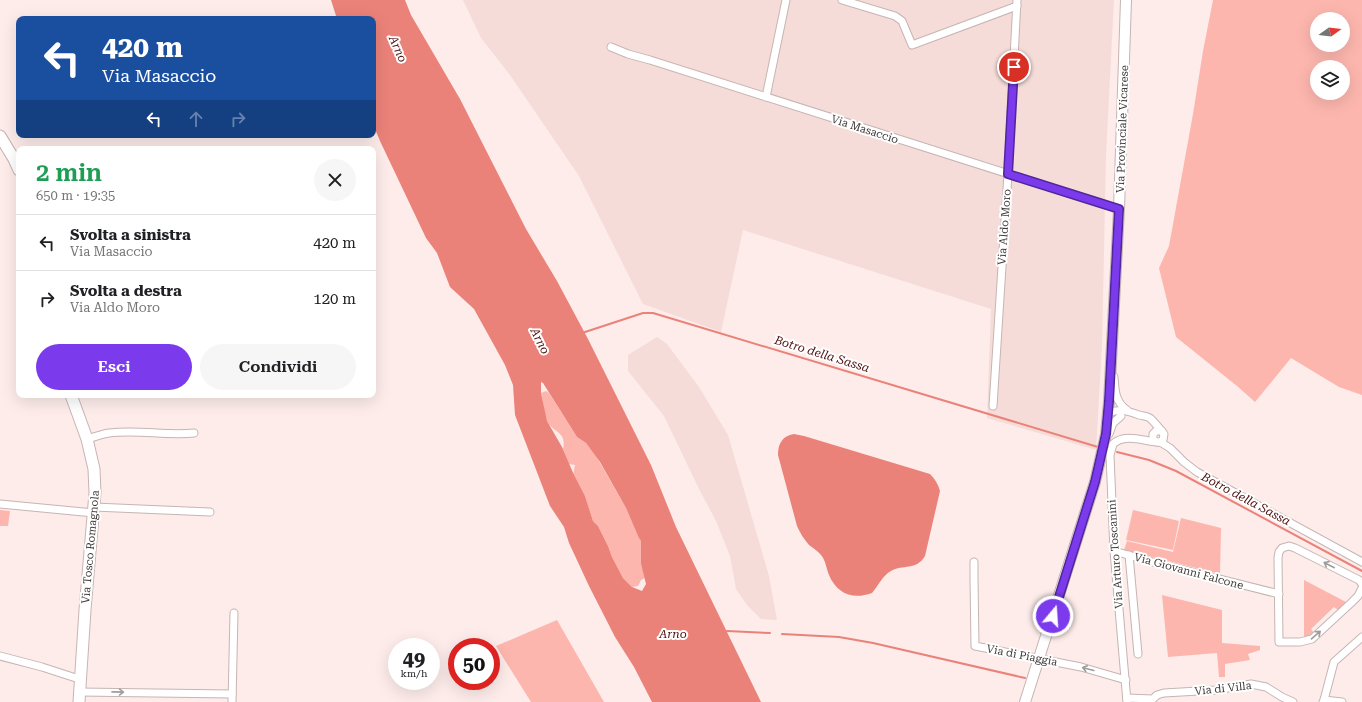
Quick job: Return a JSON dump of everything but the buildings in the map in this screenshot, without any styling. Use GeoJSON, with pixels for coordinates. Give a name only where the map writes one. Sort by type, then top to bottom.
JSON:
{"type":"FeatureCollection","features":[{"type":"Feature","properties":{"kind":"main road","name":"Via Provinciale Vicarese"},"geometry":{"type":"LineString","coordinates":[[1025,702],[1093,490],[1106,434],[1112,358],[1119,209],[1126,0]]}},
{"type":"Feature","properties":{"kind":"main road"},"geometry":{"type":"LineString","coordinates":[[0,136],[16,163]]}},
{"type":"Feature","properties":{"kind":"main road","name":"Via Tosco Romagnola"},"geometry":{"type":"LineString","coordinates":[[72,398],[87,439],[94,473],[94,510],[79,679],[79,697]]}},
{"type":"Feature","properties":{"kind":"street"},"geometry":{"type":"LineString","coordinates":[[766,97],[786,0]]}},
{"type":"Feature","properties":{"kind":"street"},"geometry":{"type":"LineString","coordinates":[[842,0],[895,16],[902,21],[912,45],[1017,3]]}},
{"type":"Feature","properties":{"kind":"street","name":"Via Aldo Moro"},"geometry":{"type":"LineString","coordinates":[[992,406],[1008,174],[1017,3]]}},
{"type":"Feature","properties":{"kind":"street","name":"Via Masaccio"},"geometry":{"type":"LineString","coordinates":[[611,47],[628,54],[1119,209]]}},
{"type":"Feature","properties":{"kind":"street"},"geometry":{"type":"LineString","coordinates":[[1112,358],[1117,397],[1123,407],[1141,416],[1150,418],[1161,438],[1184,462],[1197,472],[1362,562]]}},
{"type":"Feature","properties":{"kind":"street"},"geometry":{"type":"LineString","coordinates":[[1108,413],[1118,410],[1129,411]]}},
{"type":"Feature","properties":{"kind":"street"},"geometry":{"type":"LineString","coordinates":[[1108,413],[1121,416],[1141,416]]}},
{"type":"Feature","properties":{"kind":"street"},"geometry":{"type":"LineString","coordinates":[[1101,457],[1111,426],[1121,416]]}},
{"type":"Feature","properties":{"kind":"street"},"geometry":{"type":"LineString","coordinates":[[1153,422],[1153,439],[1161,438]]}},
{"type":"Feature","properties":{"kind":"street"},"geometry":{"type":"LineString","coordinates":[[87,439],[109,433],[128,432],[179,435],[194,433]]}},
{"type":"Feature","properties":{"kind":"street"},"geometry":{"type":"LineString","coordinates":[[1145,440],[1151,437],[1153,433]]}},
{"type":"Feature","properties":{"kind":"street","name":"Via Arturo Toscanini"},"geometry":{"type":"LineString","coordinates":[[1127,700],[1114,551],[1110,462],[1111,447],[1115,442],[1123,438],[1145,440]]}},
{"type":"Feature","properties":{"kind":"street"},"geometry":{"type":"LineString","coordinates":[[1145,440],[1161,438]]}},
{"type":"Feature","properties":{"kind":"street"},"geometry":{"type":"LineString","coordinates":[[0,504],[94,510],[210,512]]}},
{"type":"Feature","properties":{"kind":"street"},"geometry":{"type":"LineString","coordinates":[[1362,584],[1359,580],[1295,548],[1286,546],[1280,549],[1278,555],[1280,642],[1300,642],[1312,639],[1352,603],[1362,588]]}},
{"type":"Feature","properties":{"kind":"street","name":"Via Giovanni Falcone"},"geometry":{"type":"LineString","coordinates":[[1114,551],[1279,594]]}},
{"type":"Feature","properties":{"kind":"street"},"geometry":{"type":"LineString","coordinates":[[1129,555],[1138,654]]}},
{"type":"Feature","properties":{"kind":"street","name":"Via di Piaggia"},"geometry":{"type":"LineString","coordinates":[[974,562],[975,646],[1081,667],[1126,680]]}},
{"type":"Feature","properties":{"kind":"street"},"geometry":{"type":"LineString","coordinates":[[79,697],[232,698],[234,613]]}},
{"type":"Feature","properties":{"kind":"street"},"geometry":{"type":"LineString","coordinates":[[1342,702],[1323,701],[1334,662],[1362,637]]}},
{"type":"Feature","properties":{"kind":"street"},"geometry":{"type":"LineString","coordinates":[[0,656],[79,679]]}},
{"type":"Feature","properties":{"kind":"street","name":"Via di Villa"},"geometry":{"type":"LineString","coordinates":[[1127,700],[1153,700],[1157,695],[1164,693],[1216,690],[1251,684],[1266,687],[1293,702]]}},
{"type":"Feature","properties":{"kind":"shaded area"},"geometry":{"type":"Polygon","coordinates":[[[463,0],[1114,0],[1106,156],[1102,346],[1096,450],[987,418],[991,309],[743,230],[721,332],[643,304],[579,176],[510,75],[481,38],[463,0]]]}},
{"type":"Feature","properties":{"kind":"shaded area"},"geometry":{"type":"Polygon","coordinates":[[[1213,0],[1362,0],[1362,395],[1339,387],[1291,358],[1255,402],[1176,337],[1159,268],[1169,246],[1213,0]]]}},
{"type":"Feature","properties":{"kind":"shaded area"},"geometry":{"type":"Polygon","coordinates":[[[657,337],[667,344],[699,387],[728,435],[769,576],[777,620],[761,619],[747,605],[736,589],[730,556],[716,521],[664,416],[628,371],[628,355],[657,337]]]}},
{"type":"Feature","properties":{"kind":"shaded area"},"geometry":{"type":"Polygon","coordinates":[[[546,391],[549,393],[577,437],[586,443],[596,456],[626,508],[641,541],[641,564],[645,578],[641,580],[638,586],[632,587],[623,578],[598,526],[593,521],[585,496],[573,475],[575,465],[569,464],[563,449],[564,443],[561,435],[547,421],[541,393],[546,391]]]}},
{"type":"Feature","properties":{"kind":"shaded area"},"geometry":{"type":"Polygon","coordinates":[[[0,510],[10,511],[8,526],[0,526],[0,510]]]}},
{"type":"Feature","properties":{"kind":"shaded area"},"geometry":{"type":"Polygon","coordinates":[[[1133,510],[1179,521],[1173,550],[1126,540],[1133,510]]]}},
{"type":"Feature","properties":{"kind":"shaded area"},"geometry":{"type":"Polygon","coordinates":[[[1181,518],[1221,528],[1220,574],[1124,550],[1127,541],[1173,552],[1181,518]]]}},
{"type":"Feature","properties":{"kind":"shaded area"},"geometry":{"type":"Polygon","coordinates":[[[1304,580],[1346,602],[1338,610],[1334,607],[1311,629],[1314,633],[1310,636],[1304,637],[1304,580]]]}},
{"type":"Feature","properties":{"kind":"shaded area"},"geometry":{"type":"Polygon","coordinates":[[[1162,595],[1222,610],[1222,643],[1260,646],[1260,650],[1248,654],[1250,660],[1225,664],[1225,677],[1219,677],[1217,653],[1168,657],[1162,595]]]}},
{"type":"Feature","properties":{"kind":"shaded area"},"geometry":{"type":"Polygon","coordinates":[[[557,620],[604,702],[531,702],[500,652],[500,644],[557,620]]]}},
{"type":"Feature","properties":{"kind":"water","name":"Arno"},"geometry":{"type":"Polygon","coordinates":[[[331,0],[405,0],[411,15],[460,99],[526,229],[557,281],[588,339],[651,465],[676,527],[761,702],[652,702],[634,667],[615,637],[569,543],[564,527],[550,506],[515,415],[513,385],[505,365],[474,309],[450,287],[437,253],[426,238],[376,131],[376,16],[336,16],[331,0]],[[541,382],[541,393],[547,421],[562,447],[585,496],[593,521],[598,526],[623,578],[632,587],[642,591],[646,584],[641,564],[641,541],[626,508],[600,462],[586,443],[577,437],[541,382]]]}},
{"type":"Feature","properties":{"kind":"water"},"geometry":{"type":"Polygon","coordinates":[[[794,434],[930,474],[940,491],[925,556],[918,564],[896,569],[888,573],[872,593],[865,595],[858,596],[846,594],[836,587],[832,582],[823,557],[809,545],[797,526],[778,455],[779,447],[782,441],[786,437],[794,434]]]}},
{"type":"Feature","properties":{"kind":"waterway","name":"Botro della Sassa"},"geometry":{"type":"LineString","coordinates":[[582,333],[643,313],[653,313],[1098,447]]}},
{"type":"Feature","properties":{"kind":"waterway","name":"Botro della Sassa"},"geometry":{"type":"LineString","coordinates":[[1117,452],[1149,460],[1176,471],[1362,571]]}},
{"type":"Feature","properties":{"kind":"waterway"},"geometry":{"type":"LineString","coordinates":[[727,631],[770,633]]}},
{"type":"Feature","properties":{"kind":"waterway"},"geometry":{"type":"LineString","coordinates":[[782,634],[839,637],[873,643],[1025,678]]}},
{"type":"Feature","properties":{"kind":"route"},"geometry":{"type":"LineString","coordinates":[[1014,67],[1008,174],[1119,209],[1106,434],[1095,482],[1053,616]]}}]}
